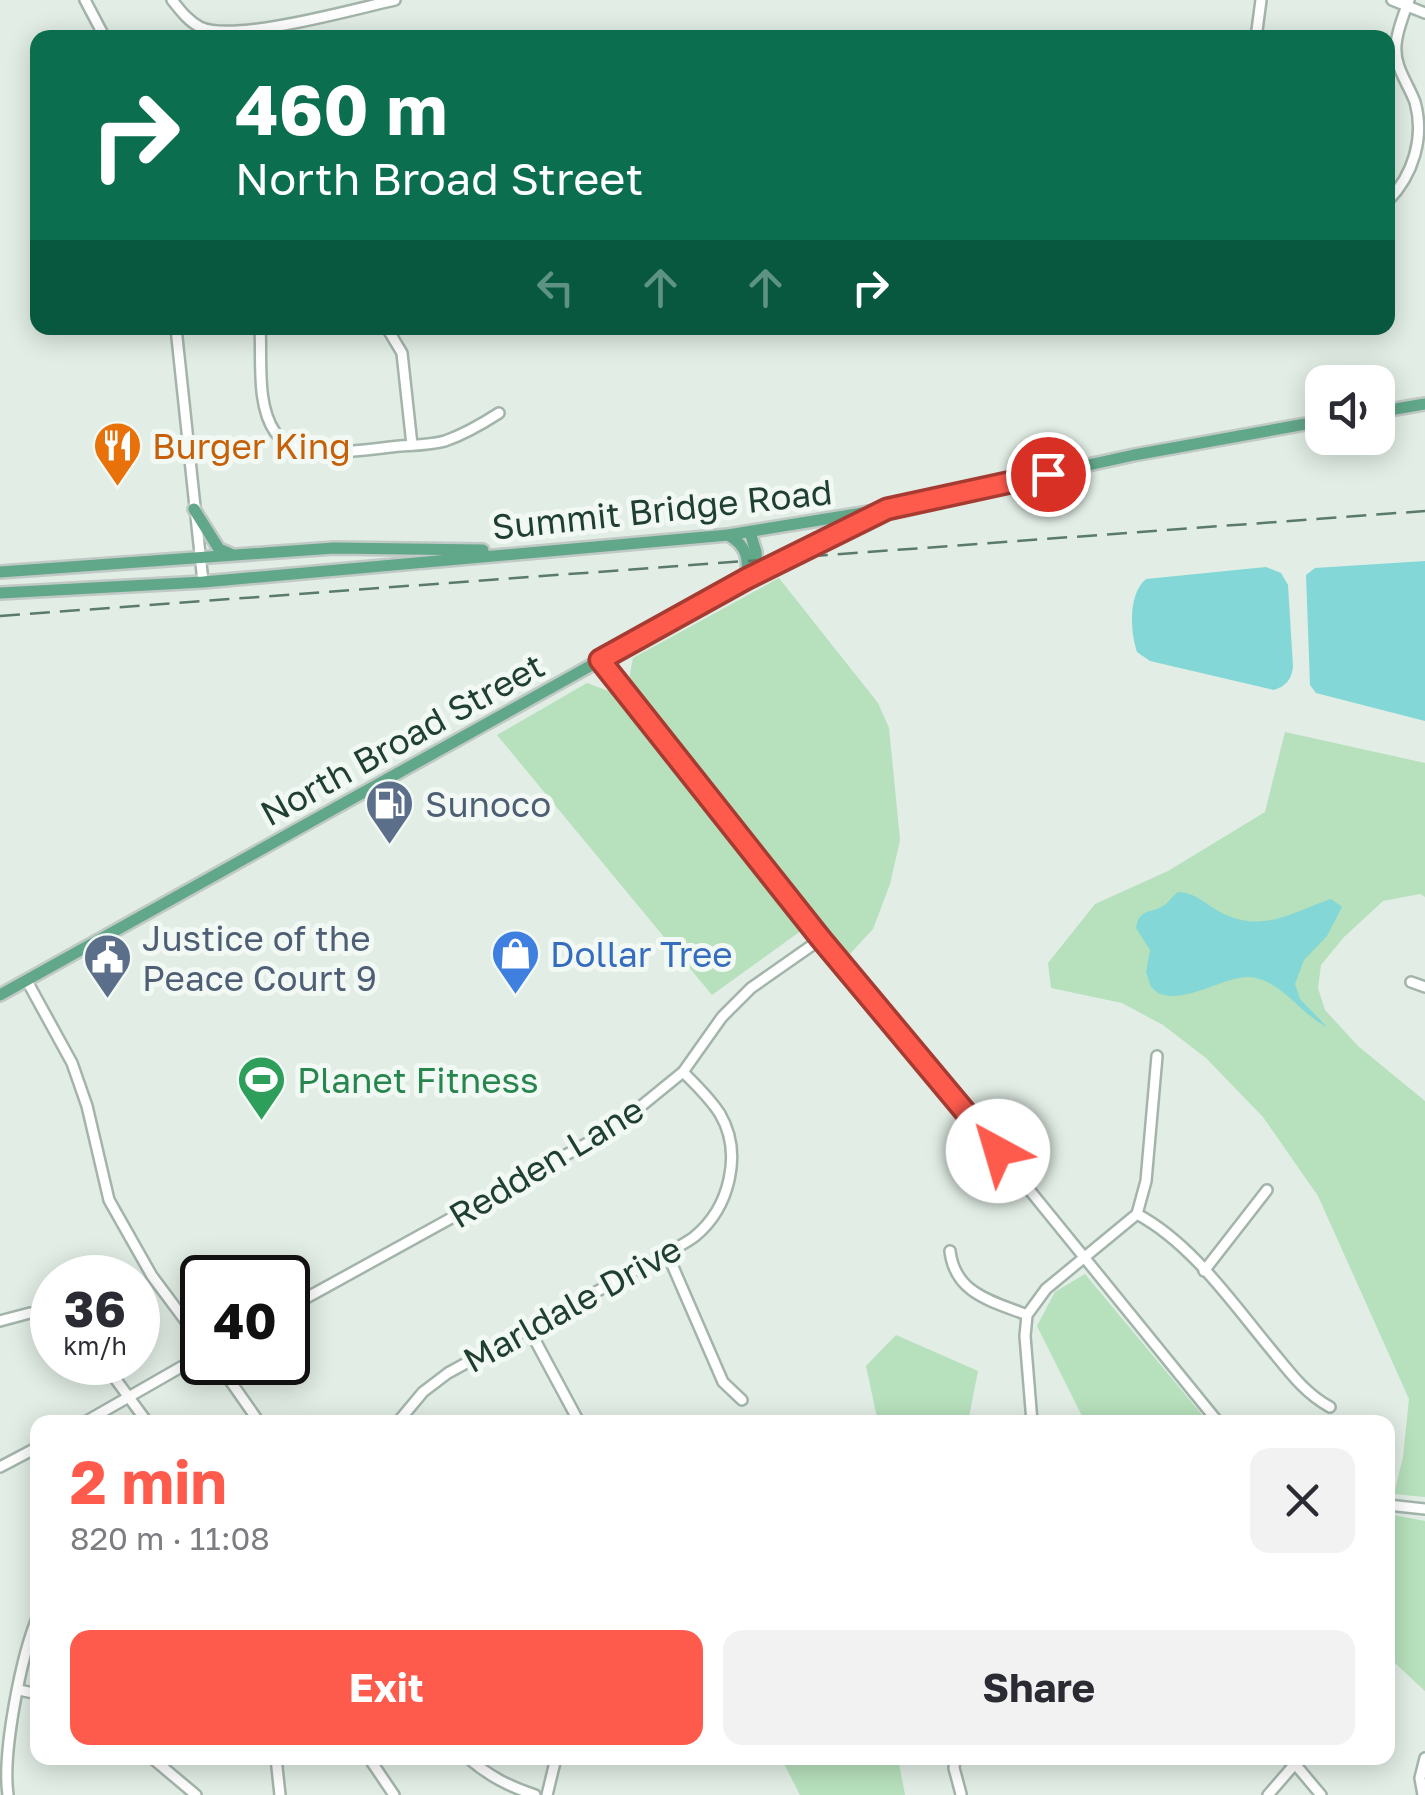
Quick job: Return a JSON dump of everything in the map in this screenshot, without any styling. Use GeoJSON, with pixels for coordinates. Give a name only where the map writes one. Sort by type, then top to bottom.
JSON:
{"type":"FeatureCollection","features":[{"type":"Feature","properties":{"kind":"main road"},"geometry":{"type":"LineString","coordinates":[[1395,409],[1425,404]]}},
{"type":"Feature","properties":{"kind":"main road","name":"Summit Bridge Road"},"geometry":{"type":"LineString","coordinates":[[0,593],[203,582],[728,535],[887,509],[1134,455],[1305,424]]}},
{"type":"Feature","properties":{"kind":"main road"},"geometry":{"type":"LineString","coordinates":[[194,508],[220,549],[234,556]]}},
{"type":"Feature","properties":{"kind":"main road","name":"North Broad Street"},"geometry":{"type":"LineString","coordinates":[[0,996],[752,576],[887,509]]}},
{"type":"Feature","properties":{"kind":"main road"},"geometry":{"type":"LineString","coordinates":[[750,532],[756,552],[752,576]]}},
{"type":"Feature","properties":{"kind":"main road"},"geometry":{"type":"LineString","coordinates":[[728,535],[746,551],[752,576]]}},
{"type":"Feature","properties":{"kind":"main road"},"geometry":{"type":"LineString","coordinates":[[0,572],[334,548],[528,551]]}},
{"type":"Feature","properties":{"kind":"street"},"geometry":{"type":"LineString","coordinates":[[86,0],[101,30]]}},
{"type":"Feature","properties":{"kind":"street"},"geometry":{"type":"LineString","coordinates":[[172,0],[185,16],[211,30]]}},
{"type":"Feature","properties":{"kind":"street"},"geometry":{"type":"LineString","coordinates":[[247,30],[395,0]]}},
{"type":"Feature","properties":{"kind":"street"},"geometry":{"type":"LineString","coordinates":[[1257,30],[1261,0]]}},
{"type":"Feature","properties":{"kind":"street"},"geometry":{"type":"LineString","coordinates":[[1392,0],[1408,3],[1425,13]]}},
{"type":"Feature","properties":{"kind":"street"},"geometry":{"type":"LineString","coordinates":[[1395,191],[1412,168],[1421,129],[1416,103],[1400,70],[1395,47],[1408,3]]}},
{"type":"Feature","properties":{"kind":"street"},"geometry":{"type":"LineString","coordinates":[[177,335],[203,582]]}},
{"type":"Feature","properties":{"kind":"street"},"geometry":{"type":"LineString","coordinates":[[260,335],[264,404],[272,428],[282,441],[302,449],[328,453],[440,442],[465,434],[500,413]]}},
{"type":"Feature","properties":{"kind":"street"},"geometry":{"type":"LineString","coordinates":[[391,335],[402,352],[412,445]]}},
{"type":"Feature","properties":{"kind":"street"},"geometry":{"type":"LineString","coordinates":[[600,660],[821,939],[880,1006],[1212,1415]]}},
{"type":"Feature","properties":{"kind":"street","name":"Redden Lane"},"geometry":{"type":"LineString","coordinates":[[310,1296],[613,1130],[683,1072],[722,1017],[751,988],[821,939]]}},
{"type":"Feature","properties":{"kind":"street"},"geometry":{"type":"LineString","coordinates":[[27,981],[72,1063],[88,1106],[109,1200],[152,1276],[180,1314]]}},
{"type":"Feature","properties":{"kind":"street"},"geometry":{"type":"LineString","coordinates":[[1410,982],[1425,987]]}},
{"type":"Feature","properties":{"kind":"street"},"geometry":{"type":"LineString","coordinates":[[1031,1415],[1027,1316],[1046,1289],[1137,1214],[1146,1181],[1157,1056]]}},
{"type":"Feature","properties":{"kind":"street","name":"Marldale Drive"},"geometry":{"type":"LineString","coordinates":[[404,1415],[423,1392],[448,1372],[696,1236],[723,1198],[732,1174],[732,1144],[710,1100],[683,1072]]}},
{"type":"Feature","properties":{"kind":"street"},"geometry":{"type":"LineString","coordinates":[[1204,1271],[1267,1190]]}},
{"type":"Feature","properties":{"kind":"street"},"geometry":{"type":"LineString","coordinates":[[1137,1214],[1160,1227],[1204,1271],[1310,1396],[1330,1408]]}},
{"type":"Feature","properties":{"kind":"street"},"geometry":{"type":"LineString","coordinates":[[950,1251],[952,1270],[965,1285],[983,1298],[1027,1316]]}},
{"type":"Feature","properties":{"kind":"street"},"geometry":{"type":"LineString","coordinates":[[667,1253],[723,1382],[742,1400]]}},
{"type":"Feature","properties":{"kind":"street"},"geometry":{"type":"LineString","coordinates":[[0,1321],[30,1313]]}},
{"type":"Feature","properties":{"kind":"street"},"geometry":{"type":"LineString","coordinates":[[528,1330],[574,1415]]}},
{"type":"Feature","properties":{"kind":"street"},"geometry":{"type":"LineString","coordinates":[[98,1415],[180,1368]]}},
{"type":"Feature","properties":{"kind":"street"},"geometry":{"type":"LineString","coordinates":[[120,1385],[142,1415]]}},
{"type":"Feature","properties":{"kind":"street"},"geometry":{"type":"LineString","coordinates":[[232,1385],[254,1415]]}},
{"type":"Feature","properties":{"kind":"street"},"geometry":{"type":"LineString","coordinates":[[0,1467],[30,1452]]}},
{"type":"Feature","properties":{"kind":"street"},"geometry":{"type":"LineString","coordinates":[[1395,1506],[1425,1509]]}},
{"type":"Feature","properties":{"kind":"street"},"geometry":{"type":"LineString","coordinates":[[8,1795],[7,1766],[24,1648],[30,1634]]}},
{"type":"Feature","properties":{"kind":"street"},"geometry":{"type":"LineString","coordinates":[[18,1690],[30,1692]]}},
{"type":"Feature","properties":{"kind":"street"},"geometry":{"type":"LineString","coordinates":[[1423,1795],[1420,1778],[1425,1758]]}},
{"type":"Feature","properties":{"kind":"street"},"geometry":{"type":"LineString","coordinates":[[160,1765],[196,1795]]}},
{"type":"Feature","properties":{"kind":"street"},"geometry":{"type":"LineString","coordinates":[[277,1765],[280,1795]]}},
{"type":"Feature","properties":{"kind":"street"},"geometry":{"type":"LineString","coordinates":[[374,1765],[394,1795]]}},
{"type":"Feature","properties":{"kind":"street"},"geometry":{"type":"LineString","coordinates":[[476,1765],[509,1786],[535,1795]]}},
{"type":"Feature","properties":{"kind":"street"},"geometry":{"type":"LineString","coordinates":[[547,1795],[554,1765]]}},
{"type":"Feature","properties":{"kind":"street"},"geometry":{"type":"LineString","coordinates":[[955,1765],[961,1794]]}},
{"type":"Feature","properties":{"kind":"street"},"geometry":{"type":"LineString","coordinates":[[1268,1795],[1289,1765]]}},
{"type":"Feature","properties":{"kind":"street"},"geometry":{"type":"LineString","coordinates":[[1297,1765],[1321,1795]]}},
{"type":"Feature","properties":{"kind":"green space"},"geometry":{"type":"Polygon","coordinates":[[[779,578],[878,703],[889,728],[900,840],[890,884],[873,929],[849,955],[628,685],[633,658],[779,578]]]}},
{"type":"Feature","properties":{"kind":"green space"},"geometry":{"type":"Polygon","coordinates":[[[587,683],[611,692],[802,930],[712,995],[497,735],[587,683]]]}},
{"type":"Feature","properties":{"kind":"green space"},"geometry":{"type":"Polygon","coordinates":[[[1285,732],[1425,763],[1425,897],[1420,894],[1383,901],[1321,965],[1318,988],[1325,1010],[1358,1046],[1425,1101],[1425,1497],[1395,1494],[1409,1399],[1318,1196],[1263,1117],[1206,1058],[1163,1025],[1122,1003],[1051,988],[1048,963],[1095,904],[1168,871],[1265,812],[1285,732]]]}},
{"type":"Feature","properties":{"kind":"green space"},"geometry":{"type":"Polygon","coordinates":[[[1085,1274],[1202,1415],[1082,1415],[1037,1326],[1055,1292],[1085,1274]]]}},
{"type":"Feature","properties":{"kind":"green space"},"geometry":{"type":"Polygon","coordinates":[[[896,1335],[978,1371],[969,1415],[876,1415],[866,1366],[896,1335]]]}},
{"type":"Feature","properties":{"kind":"green space"},"geometry":{"type":"Polygon","coordinates":[[[1395,1515],[1425,1521],[1425,1691],[1396,1664],[1395,1515]]]}},
{"type":"Feature","properties":{"kind":"green space"},"geometry":{"type":"Polygon","coordinates":[[[785,1765],[899,1765],[905,1795],[800,1795],[785,1765]]]}},
{"type":"Feature","properties":{"kind":"water"},"geometry":{"type":"Polygon","coordinates":[[[1425,561],[1425,721],[1316,693],[1310,685],[1306,575],[1315,568],[1425,561]]]}},
{"type":"Feature","properties":{"kind":"water"},"geometry":{"type":"Polygon","coordinates":[[[1266,567],[1281,573],[1288,585],[1293,666],[1290,678],[1282,686],[1274,690],[1150,661],[1137,652],[1132,613],[1136,594],[1146,579],[1266,567]]]}},
{"type":"Feature","properties":{"kind":"water"},"geometry":{"type":"Polygon","coordinates":[[[1178,892],[1249,921],[1276,919],[1331,899],[1342,907],[1327,936],[1304,960],[1295,984],[1300,999],[1327,1027],[1276,987],[1256,978],[1234,979],[1182,995],[1169,996],[1151,987],[1146,972],[1150,950],[1136,928],[1140,917],[1166,904],[1178,892]]]}},
{"type":"Feature","properties":{"kind":"railway"},"geometry":{"type":"LineString","coordinates":[[0,616],[1425,511]]}},
{"type":"Feature","properties":{"kind":"place","name":"Burger King"},"geometry":{"type":"Point","coordinates":[117,488]}},
{"type":"Feature","properties":{"kind":"place","name":"Sunoco"},"geometry":{"type":"Point","coordinates":[390,846]}},
{"type":"Feature","properties":{"kind":"place","name":"Dollar Tree"},"geometry":{"type":"Point","coordinates":[515,996]}},
{"type":"Feature","properties":{"kind":"place","name":"Justice of the Peace Court 9"},"geometry":{"type":"Point","coordinates":[107,1000]}},
{"type":"Feature","properties":{"kind":"place","name":"Planet Fitness"},"geometry":{"type":"Point","coordinates":[262,1122]}},
{"type":"Feature","properties":{"kind":"route"},"geometry":{"type":"LineString","coordinates":[[998,1151],[821,939],[600,660],[746,579],[887,509],[1048,474]]}}]}
